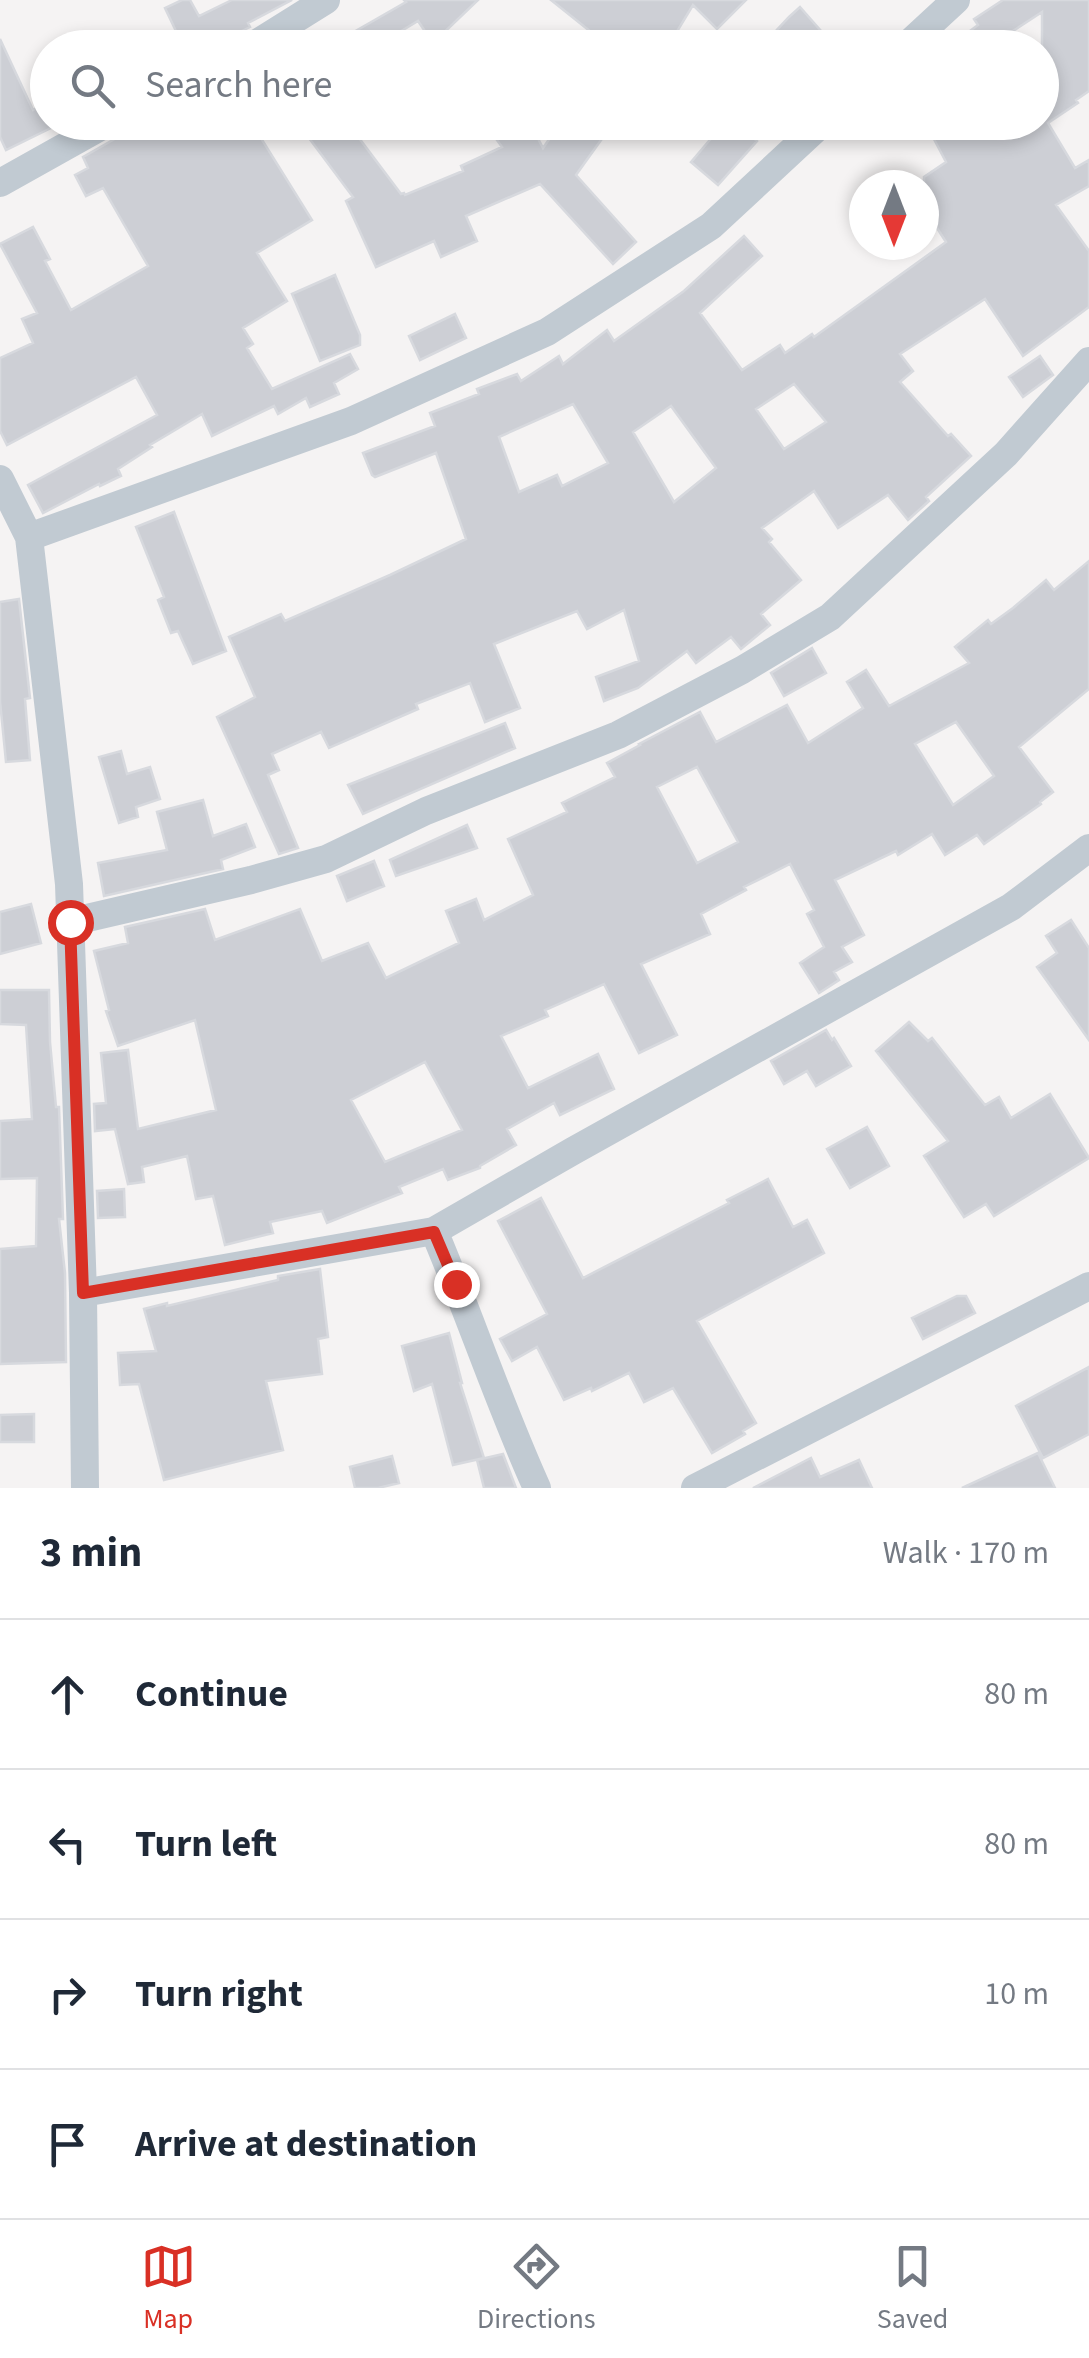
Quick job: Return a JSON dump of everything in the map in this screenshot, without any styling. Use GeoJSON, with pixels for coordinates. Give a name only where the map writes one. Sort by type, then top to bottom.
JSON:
{"type":"FeatureCollection","features":[{"type":"Feature","properties":{"kind":"street"},"geometry":{"type":"LineString","coordinates":[[278,30],[326,0]]}},
{"type":"Feature","properties":{"kind":"street"},"geometry":{"type":"LineString","coordinates":[[924,30],[956,0]]}},
{"type":"Feature","properties":{"kind":"street"},"geometry":{"type":"LineString","coordinates":[[0,183],[77,140]]}},
{"type":"Feature","properties":{"kind":"street"},"geometry":{"type":"LineString","coordinates":[[29,537],[352,421],[547,332],[711,226],[804,140]]}},
{"type":"Feature","properties":{"kind":"street"},"geometry":{"type":"LineString","coordinates":[[70,922],[326,859],[426,811],[618,735],[742,670],[830,616],[1006,454],[1089,361]]}},
{"type":"Feature","properties":{"kind":"street"},"geometry":{"type":"LineString","coordinates":[[0,478],[29,537],[69,884],[83,1293],[85,1488]]}},
{"type":"Feature","properties":{"kind":"street"},"geometry":{"type":"LineString","coordinates":[[83,1293],[434,1232],[1011,907],[1089,848]]}},
{"type":"Feature","properties":{"kind":"street"},"geometry":{"type":"LineString","coordinates":[[434,1232],[537,1488]]}},
{"type":"Feature","properties":{"kind":"street"},"geometry":{"type":"LineString","coordinates":[[695,1488],[1089,1286]]}},
{"type":"Feature","properties":{"kind":"building"},"geometry":{"type":"Polygon","coordinates":[[[190,0],[199,16],[232,0],[292,0],[248,23],[250,27],[244,30],[175,30],[165,8],[190,0]]]}},
{"type":"Feature","properties":{"kind":"building"},"geometry":{"type":"Polygon","coordinates":[[[478,0],[447,30],[424,30],[418,21],[403,30],[357,30],[406,2],[478,0]]]}},
{"type":"Feature","properties":{"kind":"building"},"geometry":{"type":"Polygon","coordinates":[[[551,0],[746,0],[717,29],[693,5],[678,30],[588,30],[551,0]]]}},
{"type":"Feature","properties":{"kind":"building"},"geometry":{"type":"Polygon","coordinates":[[[1003,0],[1089,0],[1089,91],[1059,116],[1059,30],[1042,30],[1042,12],[1014,30],[971,30],[978,25],[974,19],[1003,0]]]}},
{"type":"Feature","properties":{"kind":"building"},"geometry":{"type":"Polygon","coordinates":[[[800,7],[820,30],[777,30],[800,7]]]}},
{"type":"Feature","properties":{"kind":"building"},"geometry":{"type":"Polygon","coordinates":[[[0,39],[30,104],[30,138],[6,150],[0,137],[0,39]]]}},
{"type":"Feature","properties":{"kind":"building"},"geometry":{"type":"Polygon","coordinates":[[[113,140],[262,140],[312,220],[257,253],[287,301],[243,328],[253,344],[247,348],[272,389],[350,354],[358,369],[334,383],[339,394],[310,407],[306,398],[278,414],[274,406],[212,436],[202,414],[118,469],[121,476],[43,513],[28,485],[157,415],[136,377],[7,445],[0,431],[0,358],[33,343],[22,319],[37,313],[0,244],[33,227],[50,259],[45,261],[71,310],[148,266],[103,188],[86,196],[75,175],[88,168],[83,157],[113,140]]]}},
{"type":"Feature","properties":{"kind":"building"},"geometry":{"type":"Polygon","coordinates":[[[310,140],[360,140],[405,195],[463,171],[461,166],[502,147],[497,140],[539,140],[543,148],[549,140],[601,140],[576,175],[636,242],[613,264],[540,184],[466,216],[477,241],[441,257],[434,241],[376,267],[346,201],[353,197],[310,140]]]}},
{"type":"Feature","properties":{"kind":"building"},"geometry":{"type":"Polygon","coordinates":[[[710,140],[757,141],[718,185],[691,162],[710,140]]]}},
{"type":"Feature","properties":{"kind":"building"},"geometry":{"type":"Polygon","coordinates":[[[934,140],[1058,140],[1075,168],[1089,160],[1089,186],[1056,205],[1089,251],[1089,307],[1023,356],[985,299],[900,354],[913,371],[900,382],[971,456],[926,497],[929,501],[908,520],[888,495],[838,528],[814,491],[762,528],[801,580],[761,614],[770,625],[741,649],[731,637],[696,663],[687,651],[638,688],[604,701],[596,677],[639,661],[624,610],[587,629],[577,611],[494,644],[520,708],[485,722],[470,683],[416,704],[418,709],[329,748],[321,732],[272,754],[279,770],[268,775],[298,848],[279,854],[217,717],[255,697],[229,637],[281,614],[285,621],[466,539],[436,453],[375,477],[363,453],[435,426],[430,413],[479,394],[477,389],[517,374],[521,381],[559,356],[563,364],[607,330],[614,341],[684,291],[744,236],[762,256],[700,313],[742,370],[780,345],[785,353],[812,334],[814,337],[921,260],[939,260],[939,247],[946,242],[939,231],[939,170],[934,170],[946,162],[934,140]],[[794,384],[756,409],[784,449],[826,422],[794,384]],[[573,404],[499,437],[519,492],[557,475],[562,486],[608,463],[573,404]],[[671,406],[633,432],[674,502],[716,468],[671,406]]]}},
{"type":"Feature","properties":{"kind":"building"},"geometry":{"type":"Polygon","coordinates":[[[335,275],[360,335],[360,345],[320,361],[292,294],[335,275]]]}},
{"type":"Feature","properties":{"kind":"building"},"geometry":{"type":"Polygon","coordinates":[[[455,314],[466,338],[420,360],[409,336],[455,314]]]}},
{"type":"Feature","properties":{"kind":"building"},"geometry":{"type":"Polygon","coordinates":[[[1040,356],[1053,375],[1023,397],[1009,377],[1040,356]]]}},
{"type":"Feature","properties":{"kind":"building"},"geometry":{"type":"Polygon","coordinates":[[[174,512],[226,651],[193,664],[178,631],[171,633],[158,600],[164,597],[136,527],[174,512]]]}},
{"type":"Feature","properties":{"kind":"building"},"geometry":{"type":"Polygon","coordinates":[[[1089,561],[1089,689],[1019,747],[1053,792],[984,844],[977,835],[945,855],[932,834],[898,855],[896,851],[835,880],[864,935],[842,947],[852,962],[834,972],[839,980],[819,993],[800,963],[824,947],[807,914],[814,910],[790,864],[701,914],[710,934],[641,964],[677,1035],[639,1053],[604,984],[545,1010],[548,1016],[501,1036],[528,1088],[598,1054],[614,1089],[560,1115],[554,1103],[507,1129],[516,1145],[480,1168],[448,1180],[443,1169],[399,1187],[402,1193],[327,1223],[322,1211],[270,1222],[273,1233],[225,1245],[213,1196],[196,1199],[187,1156],[142,1167],[144,1182],[128,1184],[115,1129],[95,1131],[94,1104],[106,1103],[101,1053],[128,1050],[138,1129],[216,1110],[195,1020],[118,1046],[106,1011],[109,1010],[94,951],[128,943],[125,927],[205,909],[215,940],[300,909],[322,961],[368,943],[386,978],[459,943],[446,911],[476,899],[484,920],[533,895],[508,839],[567,812],[562,803],[615,777],[607,763],[639,744],[700,712],[716,742],[787,705],[808,743],[863,708],[847,682],[866,670],[889,706],[969,663],[955,647],[988,620],[991,624],[1046,580],[1054,590],[1089,561]],[[956,722],[915,744],[953,805],[994,776],[956,722]],[[697,767],[657,787],[697,863],[738,842],[697,767]],[[425,1062],[351,1100],[385,1162],[462,1130],[425,1062]]]}},
{"type":"Feature","properties":{"kind":"building"},"geometry":{"type":"Polygon","coordinates":[[[19,599],[30,698],[25,699],[30,760],[6,762],[0,701],[0,602],[19,599]]]}},
{"type":"Feature","properties":{"kind":"building"},"geometry":{"type":"Polygon","coordinates":[[[812,648],[826,673],[784,696],[771,673],[812,648]]]}},
{"type":"Feature","properties":{"kind":"building"},"geometry":{"type":"Polygon","coordinates":[[[505,723],[515,748],[363,814],[348,785],[505,723]]]}},
{"type":"Feature","properties":{"kind":"building"},"geometry":{"type":"Polygon","coordinates":[[[121,751],[127,774],[150,767],[160,799],[136,807],[138,817],[119,823],[99,757],[121,751]]]}},
{"type":"Feature","properties":{"kind":"building"},"geometry":{"type":"Polygon","coordinates":[[[203,800],[213,836],[246,824],[255,847],[221,860],[223,869],[104,896],[98,863],[167,850],[157,812],[203,800]]]}},
{"type":"Feature","properties":{"kind":"building"},"geometry":{"type":"Polygon","coordinates":[[[467,825],[477,848],[396,876],[390,860],[467,825]]]}},
{"type":"Feature","properties":{"kind":"building"},"geometry":{"type":"Polygon","coordinates":[[[374,861],[384,886],[347,901],[337,876],[374,861]]]}},
{"type":"Feature","properties":{"kind":"building"},"geometry":{"type":"Polygon","coordinates":[[[31,904],[41,943],[0,954],[0,912],[31,904]]]}},
{"type":"Feature","properties":{"kind":"building"},"geometry":{"type":"Polygon","coordinates":[[[1071,920],[1089,948],[1089,1040],[1037,967],[1057,953],[1046,936],[1071,920]]]}},
{"type":"Feature","properties":{"kind":"building"},"geometry":{"type":"Polygon","coordinates":[[[0,990],[49,990],[50,1042],[59,1107],[63,1219],[59,1219],[65,1273],[66,1362],[0,1364],[0,1249],[36,1246],[37,1178],[0,1179],[0,1121],[32,1119],[26,1025],[0,1024],[0,990]]]}},
{"type":"Feature","properties":{"kind":"building"},"geometry":{"type":"Polygon","coordinates":[[[909,1022],[928,1041],[932,1038],[985,1105],[999,1097],[1011,1118],[1050,1094],[1089,1158],[994,1216],[986,1204],[964,1217],[924,1156],[948,1141],[876,1051],[909,1022]]]}},
{"type":"Feature","properties":{"kind":"building"},"geometry":{"type":"Polygon","coordinates":[[[826,1030],[851,1066],[816,1086],[807,1071],[784,1084],[771,1061],[826,1030]]]}},
{"type":"Feature","properties":{"kind":"building"},"geometry":{"type":"Polygon","coordinates":[[[867,1127],[889,1166],[850,1188],[827,1149],[867,1127]]]}},
{"type":"Feature","properties":{"kind":"building"},"geometry":{"type":"Polygon","coordinates":[[[768,1179],[793,1227],[807,1220],[824,1253],[697,1321],[756,1423],[743,1431],[745,1434],[712,1453],[673,1388],[644,1402],[629,1373],[564,1400],[537,1347],[512,1361],[500,1339],[547,1314],[498,1221],[541,1198],[583,1278],[768,1179]]]}},
{"type":"Feature","properties":{"kind":"building"},"geometry":{"type":"Polygon","coordinates":[[[124,1189],[125,1217],[98,1218],[97,1191],[124,1189]]]}},
{"type":"Feature","properties":{"kind":"building"},"geometry":{"type":"Polygon","coordinates":[[[320,1269],[328,1337],[318,1339],[322,1374],[266,1381],[283,1450],[164,1480],[139,1384],[120,1385],[118,1353],[156,1351],[144,1309],[320,1269]]]}},
{"type":"Feature","properties":{"kind":"building"},"geometry":{"type":"Polygon","coordinates":[[[957,1296],[966,1296],[975,1313],[923,1339],[912,1318],[957,1296]]]}},
{"type":"Feature","properties":{"kind":"building"},"geometry":{"type":"Polygon","coordinates":[[[449,1333],[484,1458],[453,1465],[432,1384],[414,1391],[402,1346],[449,1333]]]}},
{"type":"Feature","properties":{"kind":"building"},"geometry":{"type":"Polygon","coordinates":[[[1089,1367],[1089,1434],[1043,1458],[1016,1406],[1089,1367]]]}},
{"type":"Feature","properties":{"kind":"building"},"geometry":{"type":"Polygon","coordinates":[[[34,1414],[34,1442],[0,1442],[0,1415],[34,1414]]]}},
{"type":"Feature","properties":{"kind":"building"},"geometry":{"type":"Polygon","coordinates":[[[1038,1453],[1055,1488],[962,1488],[1038,1453]]]}},
{"type":"Feature","properties":{"kind":"building"},"geometry":{"type":"Polygon","coordinates":[[[503,1454],[516,1488],[484,1488],[477,1460],[503,1454]]]}},
{"type":"Feature","properties":{"kind":"building"},"geometry":{"type":"Polygon","coordinates":[[[392,1456],[399,1483],[355,1488],[350,1467],[392,1456]]]}},
{"type":"Feature","properties":{"kind":"building"},"geometry":{"type":"Polygon","coordinates":[[[811,1458],[820,1477],[859,1460],[872,1488],[753,1488],[811,1458]]]}},
{"type":"Feature","properties":{"kind":"route"},"geometry":{"type":"LineString","coordinates":[[70,922],[83,1293],[434,1232],[456,1284]]}}]}
